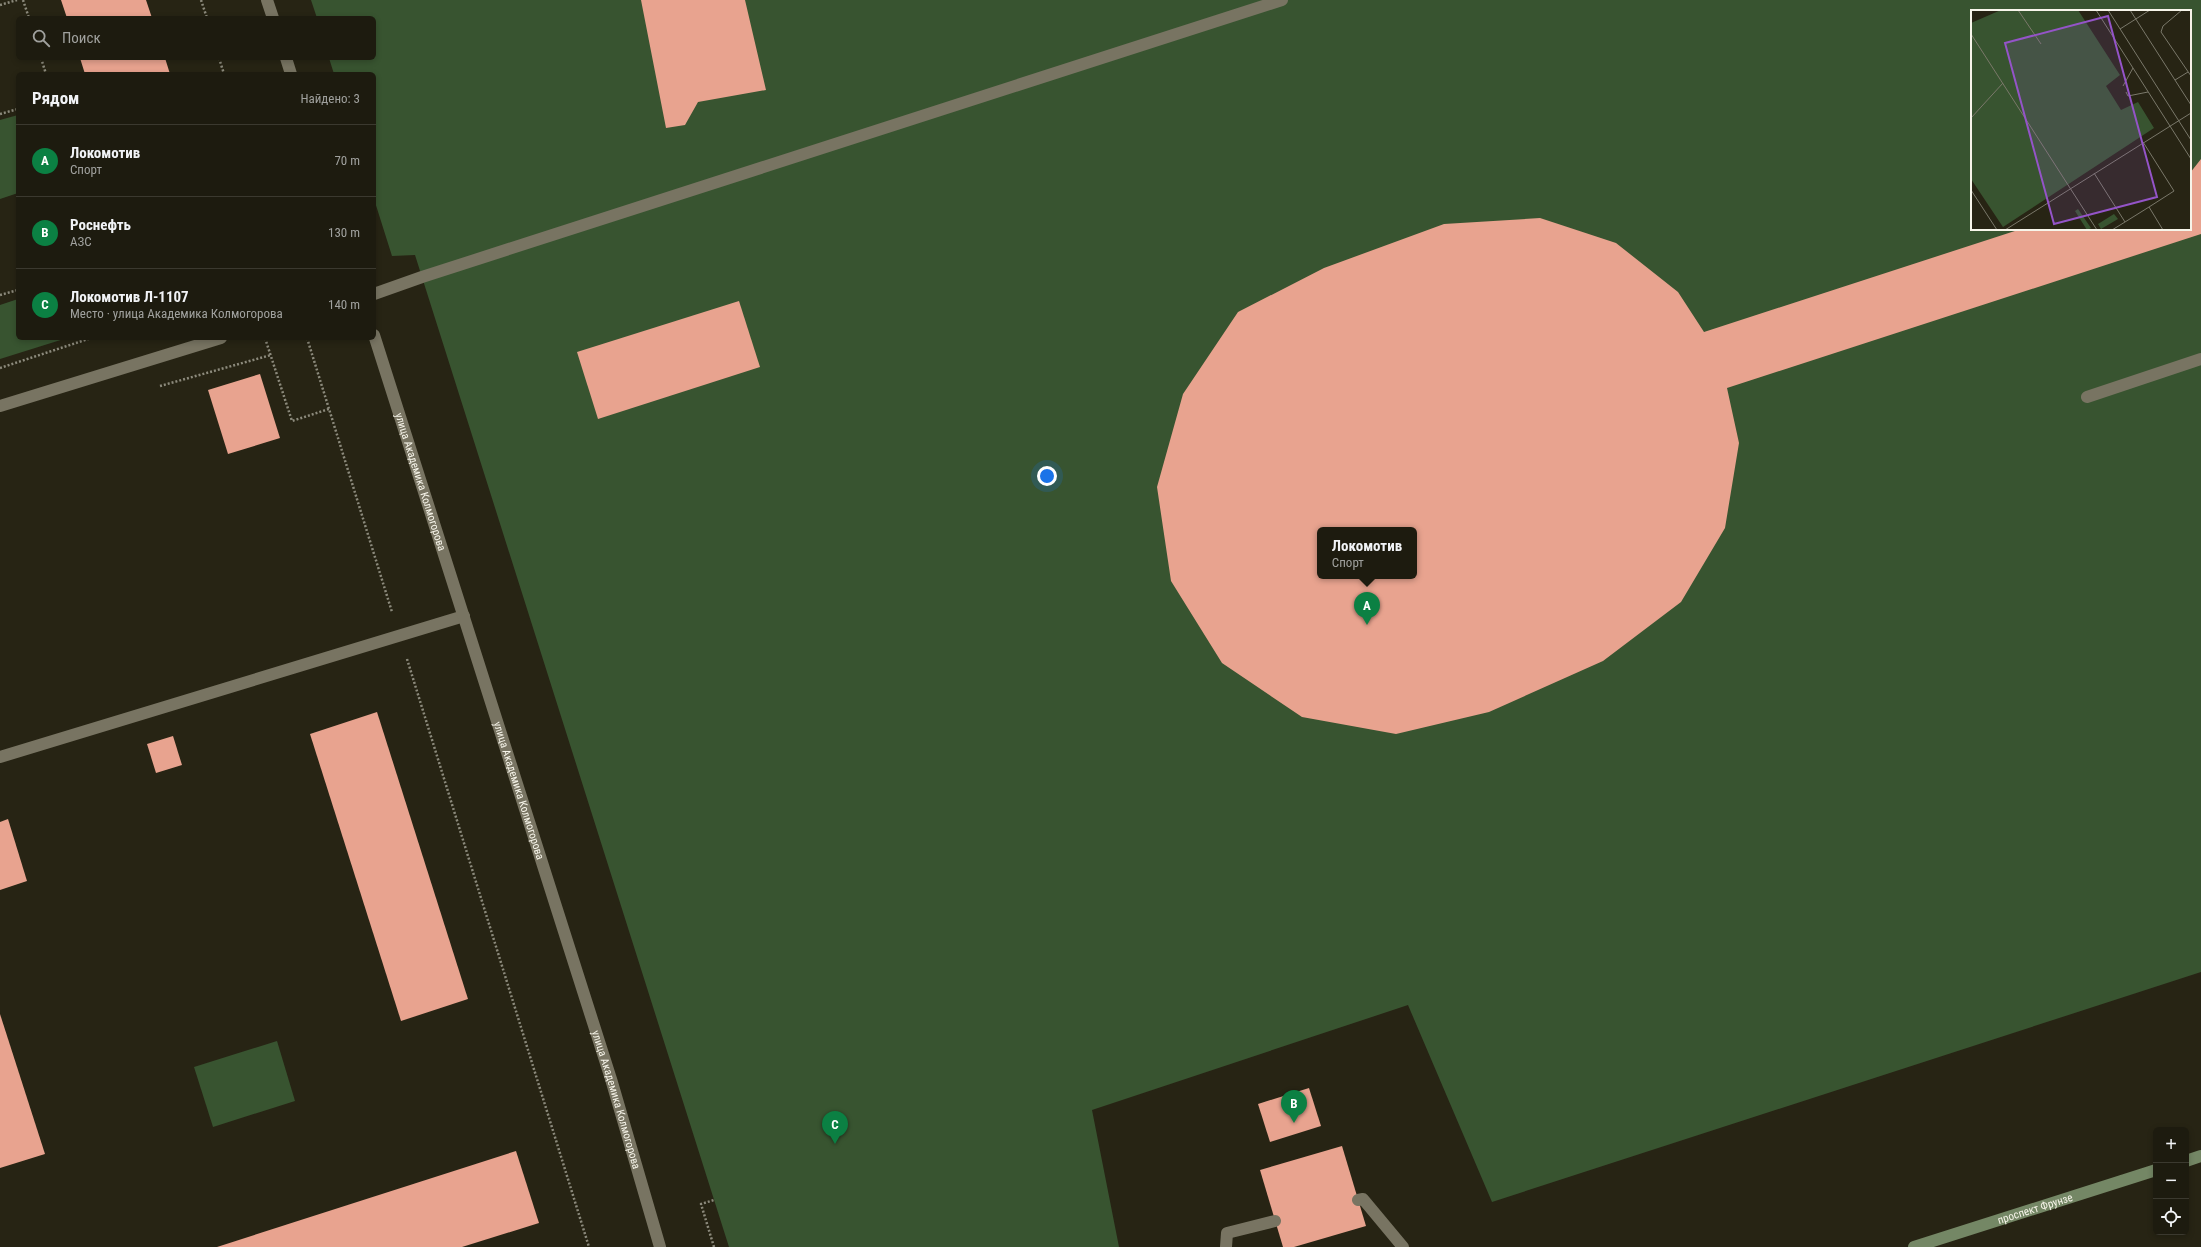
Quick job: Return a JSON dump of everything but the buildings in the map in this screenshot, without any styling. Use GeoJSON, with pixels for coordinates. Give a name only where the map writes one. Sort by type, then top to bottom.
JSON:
{"type":"FeatureCollection","features":[{"type":"Feature","properties":{"kind":"main road"},"geometry":{"type":"LineString","coordinates":[[2189,1160],[2201,1156]]}},
{"type":"Feature","properties":{"kind":"main road","name":"проспект Фрунзе"},"geometry":{"type":"LineString","coordinates":[[1914,1247],[2153,1171]]}},
{"type":"Feature","properties":{"kind":"street"},"geometry":{"type":"LineString","coordinates":[[267,0],[272,16]]}},
{"type":"Feature","properties":{"kind":"street"},"geometry":{"type":"LineString","coordinates":[[376,293],[430,274],[1282,0]]}},
{"type":"Feature","properties":{"kind":"street"},"geometry":{"type":"LineString","coordinates":[[287,60],[290,72]]}},
{"type":"Feature","properties":{"kind":"street"},"geometry":{"type":"LineString","coordinates":[[0,406],[214,340]]}},
{"type":"Feature","properties":{"kind":"street","name":"улица Академика Колмогорова"},"geometry":{"type":"LineString","coordinates":[[376,340],[611,1079],[660,1247]]}},
{"type":"Feature","properties":{"kind":"street"},"geometry":{"type":"LineString","coordinates":[[2088,396],[2201,359]]}},
{"type":"Feature","properties":{"kind":"street"},"geometry":{"type":"LineString","coordinates":[[0,757],[464,616]]}},
{"type":"Feature","properties":{"kind":"street"},"geometry":{"type":"LineString","coordinates":[[1358,1200],[1363,1199],[1403,1247]]}},
{"type":"Feature","properties":{"kind":"street"},"geometry":{"type":"LineString","coordinates":[[1226,1247],[1227,1233],[1276,1221]]}},
{"type":"Feature","properties":{"kind":"path"},"geometry":{"type":"LineString","coordinates":[[0,5],[17,0]]}},
{"type":"Feature","properties":{"kind":"path"},"geometry":{"type":"LineString","coordinates":[[23,0],[28,16]]}},
{"type":"Feature","properties":{"kind":"path"},"geometry":{"type":"LineString","coordinates":[[201,0],[206,16]]}},
{"type":"Feature","properties":{"kind":"path"},"geometry":{"type":"LineString","coordinates":[[42,60],[45,72]]}},
{"type":"Feature","properties":{"kind":"path"},"geometry":{"type":"LineString","coordinates":[[220,60],[224,72]]}},
{"type":"Feature","properties":{"kind":"path"},"geometry":{"type":"LineString","coordinates":[[0,114],[16,110]]}},
{"type":"Feature","properties":{"kind":"path"},"geometry":{"type":"LineString","coordinates":[[0,295],[16,291]]}},
{"type":"Feature","properties":{"kind":"path"},"geometry":{"type":"LineString","coordinates":[[0,368],[86,340]]}},
{"type":"Feature","properties":{"kind":"path"},"geometry":{"type":"LineString","coordinates":[[266,340],[292,421],[329,409]]}},
{"type":"Feature","properties":{"kind":"path"},"geometry":{"type":"LineString","coordinates":[[308,340],[589,1247]]}},
{"type":"Feature","properties":{"kind":"path"},"geometry":{"type":"LineString","coordinates":[[160,386],[271,355]]}},
{"type":"Feature","properties":{"kind":"path"},"geometry":{"type":"LineString","coordinates":[[714,1200],[702,1204],[714,1247]]}},
{"type":"Feature","properties":{"kind":"green space"},"geometry":{"type":"Polygon","coordinates":[[[311,0],[2201,0],[2201,972],[1492,1202],[1408,1005],[1092,1110],[1119,1247],[729,1247],[415,255],[392,256],[376,205],[376,72],[333,72],[330,60],[376,60],[376,16],[316,16],[311,0]]]}},
{"type":"Feature","properties":{"kind":"green space"},"geometry":{"type":"Polygon","coordinates":[[[16,116],[16,194],[0,199],[0,120],[16,116]]]}},
{"type":"Feature","properties":{"kind":"green space"},"geometry":{"type":"Polygon","coordinates":[[[16,300],[16,340],[61,340],[0,359],[0,305],[16,300]]]}},
{"type":"Feature","properties":{"kind":"green space"},"geometry":{"type":"Polygon","coordinates":[[[277,1041],[295,1101],[213,1127],[194,1067],[277,1041]]]}},
{"type":"Feature","properties":{"kind":"place","name":"Локомотив"},"geometry":{"type":"Point","coordinates":[1367,625]}},
{"type":"Feature","properties":{"kind":"place","name":"Роснефть"},"geometry":{"type":"Point","coordinates":[1294,1123]}},
{"type":"Feature","properties":{"kind":"place","name":"Локомотив Л-1107"},"geometry":{"type":"Point","coordinates":[835,1144]}}]}
